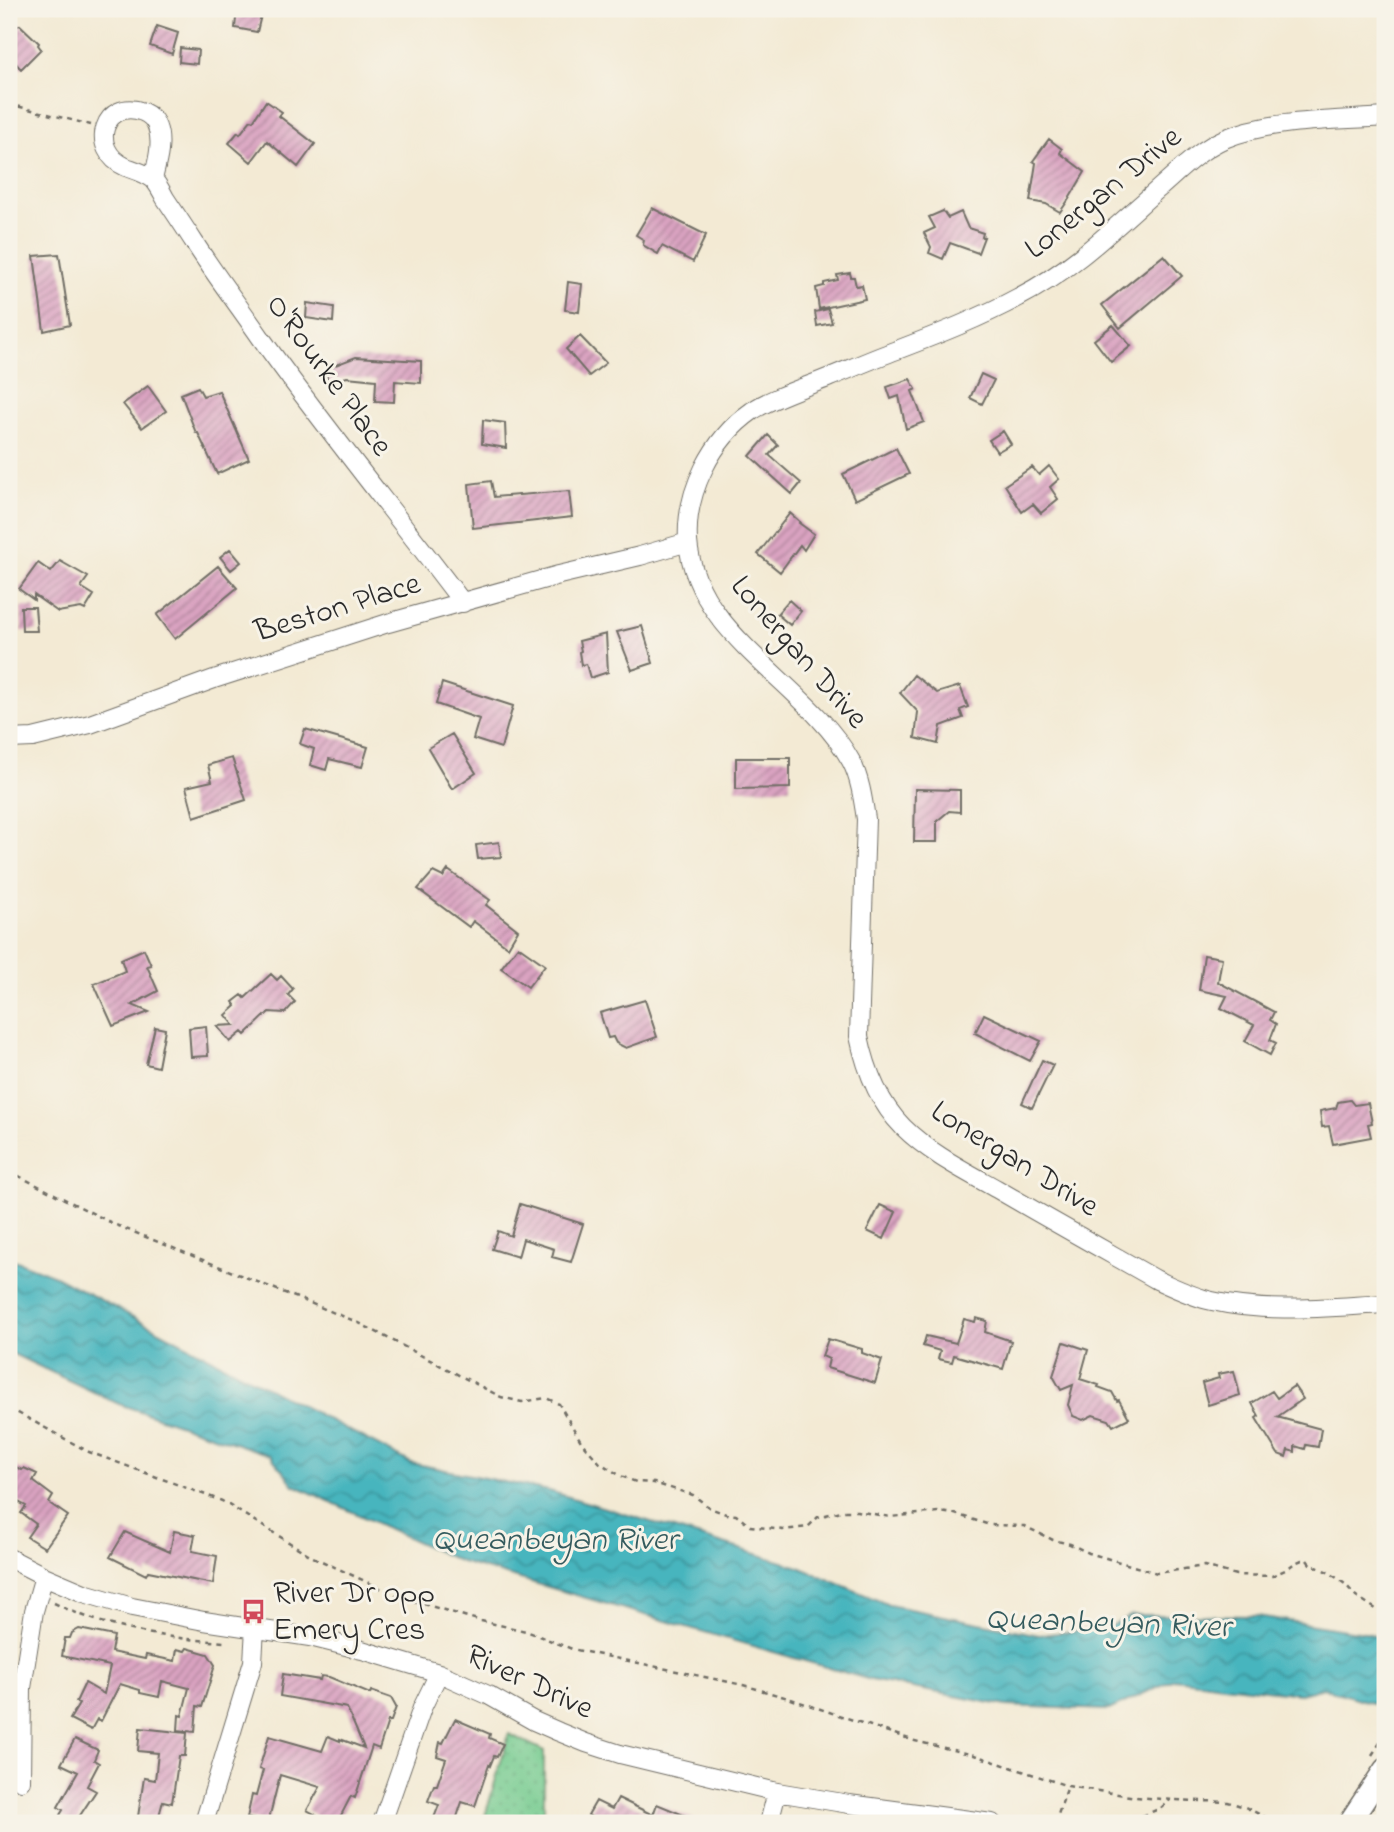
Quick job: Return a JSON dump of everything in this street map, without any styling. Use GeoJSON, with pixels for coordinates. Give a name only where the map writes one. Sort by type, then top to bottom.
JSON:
{"type":"FeatureCollection","features":[{"type":"Feature","properties":{"kind":"main road"},"geometry":{"type":"LineString","coordinates":[[1349,1823],[1385,1769]]}},
{"type":"Feature","properties":{"kind":"street"},"geometry":{"type":"LineString","coordinates":[[126,110],[148,114],[159,130],[153,179],[120,164],[110,155],[105,146],[104,128],[117,113],[126,110]]}},
{"type":"Feature","properties":{"kind":"street","name":"Lonergan Drive"},"geometry":{"type":"LineString","coordinates":[[1385,117],[1285,124],[1243,131],[1220,140],[1193,158],[1068,268],[1020,297],[950,330],[785,395],[753,411],[730,431],[709,457],[695,485],[689,512],[688,542],[694,569],[717,615],[815,714],[851,762],[861,790],[866,819],[859,1036],[872,1082],[903,1127],[958,1167],[1157,1280],[1185,1292],[1212,1301],[1268,1308],[1385,1304]]}},
{"type":"Feature","properties":{"kind":"street","name":"O'Rourke Place"},"geometry":{"type":"LineString","coordinates":[[153,179],[201,253],[282,367],[463,603]]}},
{"type":"Feature","properties":{"kind":"street","name":"Beston Place"},"geometry":{"type":"LineString","coordinates":[[9,739],[33,738],[90,724],[214,679],[388,623],[688,542]]}},
{"type":"Feature","properties":{"kind":"street","name":"River Drive"},"geometry":{"type":"LineString","coordinates":[[9,1558],[84,1593],[132,1607],[310,1637],[439,1673],[488,1695],[534,1721],[620,1754],[777,1792],[992,1823]]}},
{"type":"Feature","properties":{"kind":"street"},"geometry":{"type":"LineString","coordinates":[[21,1781],[22,1688],[34,1611],[44,1576]]}},
{"type":"Feature","properties":{"kind":"street"},"geometry":{"type":"LineString","coordinates":[[204,1823],[253,1662],[255,1628]]}},
{"type":"Feature","properties":{"kind":"street"},"geometry":{"type":"LineString","coordinates":[[382,1823],[422,1708],[439,1673]]}},
{"type":"Feature","properties":{"kind":"street"},"geometry":{"type":"LineString","coordinates":[[769,1823],[777,1792]]}},
{"type":"Feature","properties":{"kind":"path"},"geometry":{"type":"LineString","coordinates":[[9,104],[104,128]]}},
{"type":"Feature","properties":{"kind":"path"},"geometry":{"type":"LineString","coordinates":[[9,1171],[116,1225],[357,1322],[501,1398],[522,1402],[546,1398],[559,1404],[582,1443],[600,1464],[636,1482],[653,1483],[692,1495],[710,1508],[736,1515],[750,1526],[783,1530],[808,1527],[818,1517],[841,1511],[890,1517],[939,1512],[990,1525],[1024,1526],[1089,1553],[1157,1573],[1204,1566],[1236,1575],[1272,1576],[1295,1563],[1307,1560],[1331,1573],[1356,1596],[1385,1615]]}},
{"type":"Feature","properties":{"kind":"path"},"geometry":{"type":"LineString","coordinates":[[9,1408],[89,1452],[222,1501],[313,1557],[397,1596],[481,1621],[526,1631],[572,1649],[743,1685],[915,1741],[974,1755],[1068,1786],[1170,1800],[1233,1803],[1277,1823]]}},
{"type":"Feature","properties":{"kind":"path"},"geometry":{"type":"LineString","coordinates":[[38,1596],[68,1610],[143,1633],[254,1647]]}},
{"type":"Feature","properties":{"kind":"path"},"geometry":{"type":"LineString","coordinates":[[1055,1823],[1068,1786]]}},
{"type":"Feature","properties":{"kind":"path"},"geometry":{"type":"LineString","coordinates":[[1136,1823],[1140,1817],[1161,1808],[1170,1800]]}},
{"type":"Feature","properties":{"kind":"green space"},"geometry":{"type":"Polygon","coordinates":[[[509,1734],[544,1751],[542,1823],[483,1823],[509,1734]]]}},
{"type":"Feature","properties":{"kind":"water","name":"Queanbeyan River"},"geometry":{"type":"Polygon","coordinates":[[[9,1258],[55,1276],[411,1463],[549,1491],[799,1567],[889,1605],[1039,1635],[1107,1628],[1132,1615],[1257,1616],[1370,1634],[1385,1639],[1385,1707],[1323,1688],[1300,1694],[1174,1679],[1109,1710],[1007,1706],[871,1680],[461,1562],[294,1485],[270,1455],[119,1404],[9,1352],[9,1258]]]}},
{"type":"Feature","properties":{"kind":"building"},"geometry":{"type":"Polygon","coordinates":[[[237,9],[262,11],[257,32],[235,28],[237,9]]]}},
{"type":"Feature","properties":{"kind":"building"},"geometry":{"type":"Polygon","coordinates":[[[9,19],[17,26],[20,25],[39,43],[41,49],[21,69],[9,56],[9,19]]]}},
{"type":"Feature","properties":{"kind":"building"},"geometry":{"type":"Polygon","coordinates":[[[157,26],[178,33],[172,54],[150,46],[157,26]]]}},
{"type":"Feature","properties":{"kind":"building"},"geometry":{"type":"Polygon","coordinates":[[[180,48],[198,50],[197,64],[179,62],[180,48]]]}},
{"type":"Feature","properties":{"kind":"building"},"geometry":{"type":"Polygon","coordinates":[[[266,101],[282,112],[279,116],[315,144],[298,167],[267,141],[251,162],[229,143],[253,121],[266,101]]]}},
{"type":"Feature","properties":{"kind":"building"},"geometry":{"type":"Polygon","coordinates":[[[1049,139],[1062,149],[1060,153],[1085,172],[1060,212],[1046,204],[1030,201],[1036,163],[1033,161],[1049,139]]]}},
{"type":"Feature","properties":{"kind":"building"},"geometry":{"type":"Polygon","coordinates":[[[652,208],[706,235],[693,262],[662,246],[658,254],[643,245],[644,240],[636,235],[652,208]]]}},
{"type":"Feature","properties":{"kind":"building"},"geometry":{"type":"Polygon","coordinates":[[[943,211],[948,218],[961,212],[968,228],[983,233],[978,253],[950,243],[943,259],[929,253],[931,247],[924,233],[935,228],[929,217],[943,211]]]}},
{"type":"Feature","properties":{"kind":"building"},"geometry":{"type":"Polygon","coordinates":[[[59,254],[70,325],[44,331],[34,256],[59,254]]]}},
{"type":"Feature","properties":{"kind":"building"},"geometry":{"type":"Polygon","coordinates":[[[1164,255],[1182,276],[1120,328],[1102,305],[1164,255]]]}},
{"type":"Feature","properties":{"kind":"building"},"geometry":{"type":"Polygon","coordinates":[[[850,273],[856,286],[862,285],[865,299],[819,309],[816,288],[838,280],[837,275],[850,273]]]}},
{"type":"Feature","properties":{"kind":"building"},"geometry":{"type":"Polygon","coordinates":[[[568,282],[582,284],[579,312],[565,310],[568,282]]]}},
{"type":"Feature","properties":{"kind":"building"},"geometry":{"type":"Polygon","coordinates":[[[307,303],[334,307],[333,322],[306,318],[307,303]]]}},
{"type":"Feature","properties":{"kind":"building"},"geometry":{"type":"Polygon","coordinates":[[[828,309],[832,323],[817,326],[815,312],[828,309]]]}},
{"type":"Feature","properties":{"kind":"building"},"geometry":{"type":"Polygon","coordinates":[[[1113,325],[1131,346],[1111,362],[1094,340],[1113,325]]]}},
{"type":"Feature","properties":{"kind":"building"},"geometry":{"type":"Polygon","coordinates":[[[580,336],[606,363],[589,376],[566,349],[580,336]]]}},
{"type":"Feature","properties":{"kind":"building"},"geometry":{"type":"Polygon","coordinates":[[[356,357],[421,361],[421,383],[395,381],[394,402],[375,401],[376,380],[347,377],[328,383],[325,369],[356,357]]]}},
{"type":"Feature","properties":{"kind":"building"},"geometry":{"type":"Polygon","coordinates":[[[981,374],[994,380],[982,404],[970,398],[981,374]]]}},
{"type":"Feature","properties":{"kind":"building"},"geometry":{"type":"Polygon","coordinates":[[[910,379],[916,389],[912,391],[924,422],[906,429],[899,396],[891,399],[887,387],[910,379]]]}},
{"type":"Feature","properties":{"kind":"building"},"geometry":{"type":"Polygon","coordinates":[[[148,386],[166,411],[142,428],[123,404],[148,386]]]}},
{"type":"Feature","properties":{"kind":"building"},"geometry":{"type":"Polygon","coordinates":[[[198,387],[203,396],[219,391],[249,459],[217,474],[196,433],[181,394],[198,387]]]}},
{"type":"Feature","properties":{"kind":"building"},"geometry":{"type":"Polygon","coordinates":[[[483,420],[505,423],[506,448],[482,444],[483,420]]]}},
{"type":"Feature","properties":{"kind":"building"},"geometry":{"type":"Polygon","coordinates":[[[1003,431],[1011,444],[997,452],[989,440],[1003,431]]]}},
{"type":"Feature","properties":{"kind":"building"},"geometry":{"type":"Polygon","coordinates":[[[768,435],[778,445],[769,455],[801,483],[792,494],[750,456],[768,435]]]}},
{"type":"Feature","properties":{"kind":"building"},"geometry":{"type":"Polygon","coordinates":[[[896,448],[909,474],[855,500],[843,474],[896,448]]]}},
{"type":"Feature","properties":{"kind":"building"},"geometry":{"type":"Polygon","coordinates":[[[1049,466],[1059,479],[1050,487],[1058,499],[1041,513],[1033,504],[1022,512],[1005,485],[1032,467],[1039,475],[1049,466]]]}},
{"type":"Feature","properties":{"kind":"building"},"geometry":{"type":"Polygon","coordinates":[[[491,481],[494,497],[569,491],[572,517],[473,528],[469,484],[491,481]]]}},
{"type":"Feature","properties":{"kind":"building"},"geometry":{"type":"Polygon","coordinates":[[[790,513],[814,534],[804,550],[800,545],[780,572],[758,554],[790,513]]]}},
{"type":"Feature","properties":{"kind":"building"},"geometry":{"type":"Polygon","coordinates":[[[230,549],[241,562],[231,570],[220,557],[230,549]]]}},
{"type":"Feature","properties":{"kind":"building"},"geometry":{"type":"Polygon","coordinates":[[[60,561],[88,577],[81,587],[94,595],[85,610],[81,608],[58,612],[34,595],[34,600],[19,589],[38,563],[51,572],[60,561]]]}},
{"type":"Feature","properties":{"kind":"building"},"geometry":{"type":"Polygon","coordinates":[[[218,566],[237,588],[175,639],[157,615],[218,566]]]}},
{"type":"Feature","properties":{"kind":"building"},"geometry":{"type":"Polygon","coordinates":[[[789,600],[801,611],[790,625],[777,614],[789,600]]]}},
{"type":"Feature","properties":{"kind":"building"},"geometry":{"type":"Polygon","coordinates":[[[21,607],[35,607],[37,631],[22,631],[21,607]]]}},
{"type":"Feature","properties":{"kind":"building"},"geometry":{"type":"Polygon","coordinates":[[[642,626],[653,663],[632,670],[617,632],[642,626]]]}},
{"type":"Feature","properties":{"kind":"building"},"geometry":{"type":"Polygon","coordinates":[[[606,634],[608,672],[590,678],[586,664],[581,665],[579,641],[606,634]]]}},
{"type":"Feature","properties":{"kind":"building"},"geometry":{"type":"Polygon","coordinates":[[[914,675],[937,693],[960,686],[968,707],[960,710],[963,718],[941,726],[938,744],[915,738],[918,712],[900,693],[914,675]]]}},
{"type":"Feature","properties":{"kind":"building"},"geometry":{"type":"Polygon","coordinates":[[[442,683],[513,706],[501,748],[473,739],[479,719],[436,704],[442,683]]]}},
{"type":"Feature","properties":{"kind":"building"},"geometry":{"type":"Polygon","coordinates":[[[305,729],[368,747],[362,767],[329,759],[326,770],[310,765],[314,749],[300,744],[305,729]]]}},
{"type":"Feature","properties":{"kind":"building"},"geometry":{"type":"Polygon","coordinates":[[[452,734],[476,773],[452,789],[428,748],[452,734]]]}},
{"type":"Feature","properties":{"kind":"building"},"geometry":{"type":"Polygon","coordinates":[[[232,758],[246,800],[194,817],[186,787],[212,781],[208,765],[232,758]]]}},
{"type":"Feature","properties":{"kind":"building"},"geometry":{"type":"Polygon","coordinates":[[[736,758],[790,758],[790,788],[736,789],[736,758]]]}},
{"type":"Feature","properties":{"kind":"building"},"geometry":{"type":"Polygon","coordinates":[[[915,789],[960,790],[960,812],[949,811],[937,821],[937,842],[914,842],[915,789]]]}},
{"type":"Feature","properties":{"kind":"building"},"geometry":{"type":"Polygon","coordinates":[[[499,842],[501,857],[478,859],[476,845],[499,842]]]}},
{"type":"Feature","properties":{"kind":"building"},"geometry":{"type":"Polygon","coordinates":[[[448,870],[490,900],[486,905],[518,930],[508,947],[473,921],[469,927],[418,889],[433,872],[443,877],[448,870]]]}},
{"type":"Feature","properties":{"kind":"building"},"geometry":{"type":"Polygon","coordinates":[[[518,946],[545,965],[528,987],[501,968],[518,946]]]}},
{"type":"Feature","properties":{"kind":"building"},"geometry":{"type":"Polygon","coordinates":[[[144,949],[151,965],[147,966],[158,991],[132,1005],[149,1012],[113,1026],[94,984],[125,971],[121,959],[144,949]]]}},
{"type":"Feature","properties":{"kind":"building"},"geometry":{"type":"Polygon","coordinates":[[[1204,955],[1222,958],[1218,982],[1274,1012],[1270,1020],[1276,1024],[1270,1040],[1276,1043],[1270,1055],[1245,1041],[1254,1025],[1221,1008],[1227,996],[1199,990],[1204,955]]]}},
{"type":"Feature","properties":{"kind":"building"},"geometry":{"type":"Polygon","coordinates":[[[271,974],[277,980],[281,976],[293,989],[288,995],[295,1002],[285,1013],[269,1012],[245,1035],[242,1032],[230,1042],[217,1026],[234,1025],[226,1015],[236,1006],[233,1002],[242,995],[245,998],[271,974]]]}},
{"type":"Feature","properties":{"kind":"building"},"geometry":{"type":"Polygon","coordinates":[[[645,1000],[657,1037],[626,1048],[616,1043],[613,1037],[608,1038],[600,1013],[645,1000]]]}},
{"type":"Feature","properties":{"kind":"building"},"geometry":{"type":"Polygon","coordinates":[[[984,1014],[1041,1041],[1030,1061],[975,1033],[984,1014]]]}},
{"type":"Feature","properties":{"kind":"building"},"geometry":{"type":"Polygon","coordinates":[[[206,1026],[208,1056],[191,1057],[189,1028],[206,1026]]]}},
{"type":"Feature","properties":{"kind":"building"},"geometry":{"type":"Polygon","coordinates":[[[155,1027],[165,1029],[158,1067],[146,1064],[155,1027]]]}},
{"type":"Feature","properties":{"kind":"building"},"geometry":{"type":"Polygon","coordinates":[[[1042,1060],[1053,1065],[1032,1108],[1022,1103],[1042,1060]]]}},
{"type":"Feature","properties":{"kind":"building"},"geometry":{"type":"Polygon","coordinates":[[[1350,1100],[1354,1105],[1368,1103],[1372,1123],[1368,1124],[1371,1137],[1333,1144],[1329,1126],[1322,1127],[1320,1111],[1336,1108],[1338,1102],[1350,1100]]]}},
{"type":"Feature","properties":{"kind":"building"},"geometry":{"type":"Polygon","coordinates":[[[520,1204],[583,1224],[571,1262],[552,1257],[554,1249],[523,1239],[518,1257],[492,1249],[498,1231],[511,1236],[520,1204]]]}},
{"type":"Feature","properties":{"kind":"building"},"geometry":{"type":"Polygon","coordinates":[[[880,1205],[896,1212],[884,1239],[867,1231],[880,1205]]]}},
{"type":"Feature","properties":{"kind":"building"},"geometry":{"type":"Polygon","coordinates":[[[976,1318],[987,1321],[985,1332],[1011,1341],[1003,1369],[954,1355],[952,1362],[938,1359],[940,1351],[923,1346],[926,1336],[956,1343],[964,1319],[975,1322],[976,1318]]]}},
{"type":"Feature","properties":{"kind":"building"},"geometry":{"type":"Polygon","coordinates":[[[828,1339],[862,1349],[862,1353],[882,1360],[875,1383],[827,1368],[829,1359],[822,1356],[828,1339]]]}},
{"type":"Feature","properties":{"kind":"building"},"geometry":{"type":"Polygon","coordinates":[[[1064,1342],[1088,1350],[1080,1379],[1112,1392],[1129,1418],[1113,1426],[1109,1420],[1093,1415],[1083,1420],[1073,1416],[1068,1405],[1073,1385],[1061,1390],[1053,1376],[1064,1342]]]}},
{"type":"Feature","properties":{"kind":"building"},"geometry":{"type":"Polygon","coordinates":[[[1234,1371],[1240,1395],[1208,1405],[1202,1383],[1219,1378],[1218,1374],[1234,1371]]]}},
{"type":"Feature","properties":{"kind":"building"},"geometry":{"type":"Polygon","coordinates":[[[1294,1386],[1303,1399],[1277,1417],[1321,1429],[1318,1447],[1306,1445],[1305,1449],[1295,1446],[1295,1452],[1288,1450],[1286,1457],[1278,1454],[1256,1418],[1259,1416],[1252,1403],[1272,1391],[1277,1398],[1294,1386]]]}},
{"type":"Feature","properties":{"kind":"building"},"geometry":{"type":"Polygon","coordinates":[[[9,1464],[37,1474],[33,1481],[53,1496],[49,1503],[68,1516],[45,1548],[27,1537],[36,1524],[21,1513],[26,1506],[9,1497],[9,1464]]]}},
{"type":"Feature","properties":{"kind":"building"},"geometry":{"type":"Polygon","coordinates":[[[174,1531],[195,1535],[192,1551],[217,1556],[213,1584],[148,1571],[146,1575],[110,1557],[125,1532],[170,1552],[174,1531]]]}},
{"type":"Feature","properties":{"kind":"building"},"geometry":{"type":"Polygon","coordinates":[[[79,1629],[114,1636],[111,1652],[145,1659],[146,1655],[175,1661],[177,1649],[185,1651],[187,1648],[208,1654],[215,1665],[202,1707],[197,1706],[195,1732],[178,1730],[179,1715],[182,1716],[189,1688],[162,1681],[159,1697],[140,1693],[140,1690],[120,1684],[101,1721],[97,1719],[91,1730],[70,1719],[79,1704],[76,1702],[85,1683],[104,1694],[110,1666],[62,1656],[65,1638],[70,1638],[72,1633],[79,1629]]]}},
{"type":"Feature","properties":{"kind":"building"},"geometry":{"type":"Polygon","coordinates":[[[283,1674],[320,1680],[321,1676],[329,1677],[370,1694],[371,1691],[391,1698],[396,1707],[391,1721],[388,1721],[379,1749],[372,1746],[355,1798],[351,1796],[337,1823],[312,1823],[316,1815],[307,1810],[320,1787],[280,1775],[268,1823],[247,1818],[252,1795],[256,1796],[263,1770],[259,1769],[269,1736],[322,1751],[328,1736],[364,1748],[347,1708],[280,1696],[283,1674]]]}},
{"type":"Feature","properties":{"kind":"building"},"geometry":{"type":"Polygon","coordinates":[[[455,1719],[490,1734],[489,1738],[503,1744],[497,1757],[494,1756],[489,1765],[475,1806],[462,1802],[455,1823],[432,1823],[439,1805],[428,1801],[446,1759],[437,1756],[440,1742],[443,1743],[455,1719]]]}},
{"type":"Feature","properties":{"kind":"building"},"geometry":{"type":"Polygon","coordinates":[[[140,1728],[187,1733],[185,1756],[179,1756],[172,1803],[163,1801],[157,1823],[137,1823],[144,1778],[155,1780],[158,1753],[138,1751],[140,1728]]]}},
{"type":"Feature","properties":{"kind":"building"},"geometry":{"type":"Polygon","coordinates":[[[75,1739],[98,1750],[94,1760],[99,1763],[87,1786],[96,1791],[75,1823],[72,1823],[60,1815],[63,1810],[58,1807],[78,1772],[61,1764],[75,1739]]]}},
{"type":"Feature","properties":{"kind":"building"},"geometry":{"type":"Polygon","coordinates":[[[618,1798],[653,1815],[657,1804],[703,1823],[601,1823],[588,1815],[596,1801],[612,1809],[618,1798]]]}},
{"type":"Feature","properties":{"kind":"place","name":"River Dr opp Emery Cres"},"geometry":{"type":"Point","coordinates":[253,1612]}}]}
